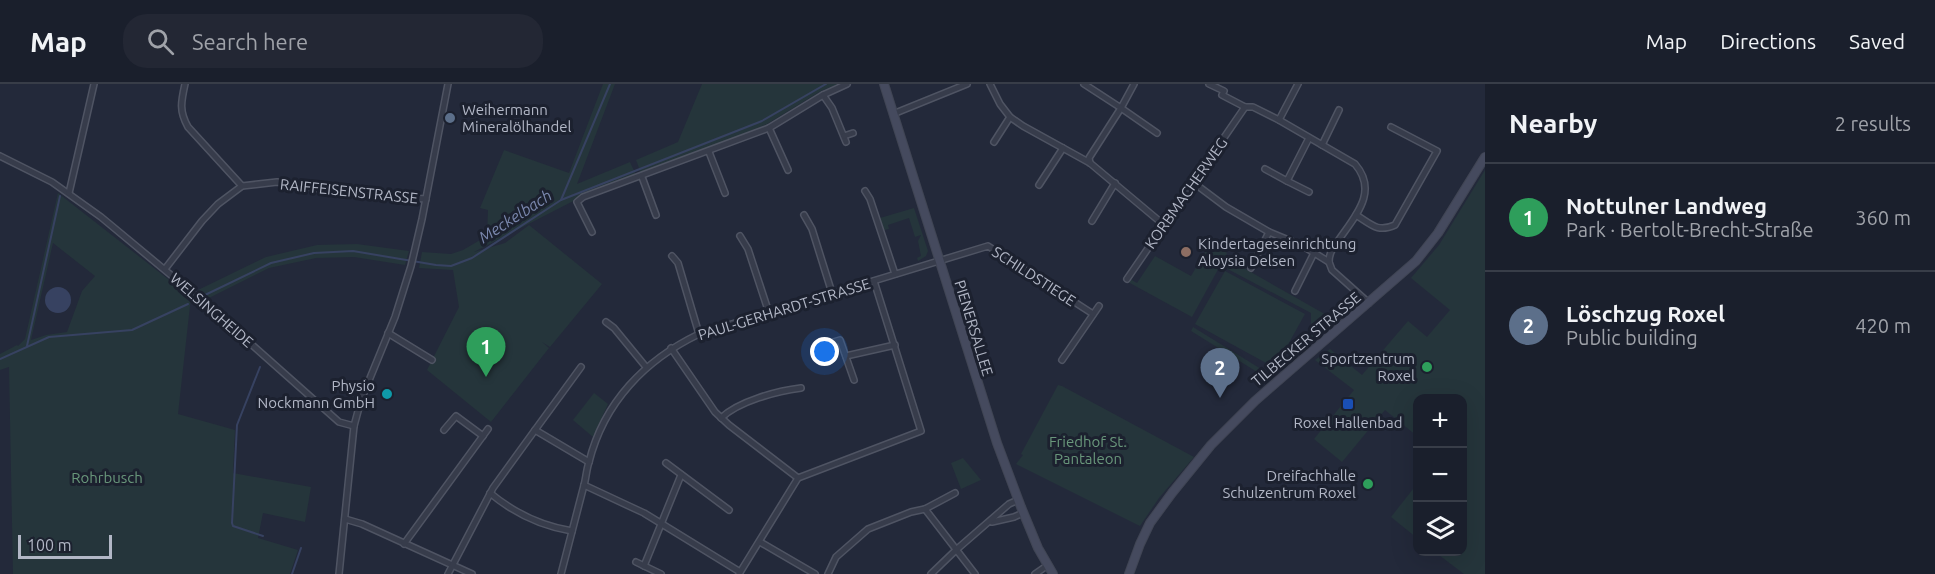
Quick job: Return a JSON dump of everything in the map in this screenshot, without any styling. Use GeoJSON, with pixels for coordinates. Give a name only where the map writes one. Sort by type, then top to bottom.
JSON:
{"type":"FeatureCollection","features":[{"type":"Feature","properties":{"kind":"main road","name":"PIENERSALLEE"},"geometry":{"type":"LineString","coordinates":[[884,84],[986,410],[1023,513],[1053,574]]}},
{"type":"Feature","properties":{"kind":"main road","name":"TILBECKER STRASSE"},"geometry":{"type":"LineString","coordinates":[[1129,574],[1140,544],[1158,511],[1227,428],[1255,401],[1403,274],[1427,249],[1485,157]]}},
{"type":"Feature","properties":{"kind":"street"},"geometry":{"type":"LineString","coordinates":[[69,193],[94,84]]}},
{"type":"Feature","properties":{"kind":"street"},"geometry":{"type":"LineString","coordinates":[[165,269],[202,221],[218,204],[242,186],[188,127],[181,116],[181,101],[185,84]]}},
{"type":"Feature","properties":{"kind":"street"},"geometry":{"type":"LineString","coordinates":[[339,574],[354,426],[361,400],[388,333],[411,266],[448,84]]}},
{"type":"Feature","properties":{"kind":"street"},"geometry":{"type":"LineString","coordinates":[[592,232],[577,202],[583,198],[769,128],[823,95],[847,84]]}},
{"type":"Feature","properties":{"kind":"street"},"geometry":{"type":"LineString","coordinates":[[893,114],[967,84]]}},
{"type":"Feature","properties":{"kind":"street"},"geometry":{"type":"LineString","coordinates":[[990,84],[1000,104],[1010,117],[1090,163],[1164,225]]}},
{"type":"Feature","properties":{"kind":"street"},"geometry":{"type":"LineString","coordinates":[[1084,84],[1157,133]]}},
{"type":"Feature","properties":{"kind":"street"},"geometry":{"type":"LineString","coordinates":[[1090,163],[1089,158],[1134,84]]}},
{"type":"Feature","properties":{"kind":"street"},"geometry":{"type":"LineString","coordinates":[[1209,84],[1224,91]]}},
{"type":"Feature","properties":{"kind":"street"},"geometry":{"type":"LineString","coordinates":[[1227,84],[1222,95],[1279,120],[1355,164],[1363,173],[1366,193],[1356,215],[1331,251],[1329,262],[1332,270],[1369,303]]}},
{"type":"Feature","properties":{"kind":"street"},"geometry":{"type":"LineString","coordinates":[[1279,120],[1298,84]]}},
{"type":"Feature","properties":{"kind":"street"},"geometry":{"type":"LineString","coordinates":[[823,95],[832,108],[845,139],[853,133]]}},
{"type":"Feature","properties":{"kind":"street","name":"KORBMACHERWEG"},"geometry":{"type":"LineString","coordinates":[[1127,279],[1245,107]]}},
{"type":"Feature","properties":{"kind":"street"},"geometry":{"type":"LineString","coordinates":[[1322,145],[1339,110]]}},
{"type":"Feature","properties":{"kind":"street"},"geometry":{"type":"LineString","coordinates":[[994,142],[1010,117]]}},
{"type":"Feature","properties":{"kind":"street"},"geometry":{"type":"LineString","coordinates":[[1356,215],[1377,228],[1386,229],[1395,225],[1437,151],[1390,127]]}},
{"type":"Feature","properties":{"kind":"street"},"geometry":{"type":"LineString","coordinates":[[769,128],[789,170]]}},
{"type":"Feature","properties":{"kind":"street"},"geometry":{"type":"LineString","coordinates":[[1287,181],[1309,138]]}},
{"type":"Feature","properties":{"kind":"street"},"geometry":{"type":"LineString","coordinates":[[1039,185],[1064,148]]}},
{"type":"Feature","properties":{"kind":"street"},"geometry":{"type":"LineString","coordinates":[[709,152],[725,193]]}},
{"type":"Feature","properties":{"kind":"street","name":"WELSINGHEIDE"},"geometry":{"type":"LineString","coordinates":[[0,156],[35,172],[69,193],[165,269],[339,422],[354,426]]}},
{"type":"Feature","properties":{"kind":"street"},"geometry":{"type":"LineString","coordinates":[[1265,170],[1309,192]]}},
{"type":"Feature","properties":{"kind":"street"},"geometry":{"type":"LineString","coordinates":[[642,177],[656,215]]}},
{"type":"Feature","properties":{"kind":"street","name":"RAIFFEISENSTRASSE"},"geometry":{"type":"LineString","coordinates":[[242,186],[277,182],[352,194],[426,199]]}},
{"type":"Feature","properties":{"kind":"street"},"geometry":{"type":"LineString","coordinates":[[1092,221],[1115,183]]}},
{"type":"Feature","properties":{"kind":"street"},"geometry":{"type":"LineString","coordinates":[[1194,183],[1226,207],[1329,262]]}},
{"type":"Feature","properties":{"kind":"street"},"geometry":{"type":"LineString","coordinates":[[865,191],[870,198],[895,274]]}},
{"type":"Feature","properties":{"kind":"street"},"geometry":{"type":"LineString","coordinates":[[804,216],[812,229],[832,293]]}},
{"type":"Feature","properties":{"kind":"street"},"geometry":{"type":"LineString","coordinates":[[1251,268],[1269,232]]}},
{"type":"Feature","properties":{"kind":"street"},"geometry":{"type":"LineString","coordinates":[[740,236],[748,249],[769,313]]}},
{"type":"Feature","properties":{"kind":"street","name":"SCHILDSTIEGE"},"geometry":{"type":"LineString","coordinates":[[939,260],[988,246],[1093,314]]}},
{"type":"Feature","properties":{"kind":"street"},"geometry":{"type":"LineString","coordinates":[[1295,291],[1314,253]]}},
{"type":"Feature","properties":{"kind":"street"},"geometry":{"type":"LineString","coordinates":[[672,256],[678,263],[699,334]]}},
{"type":"Feature","properties":{"kind":"street","name":"PAUL-GERHARDT-STRASSE"},"geometry":{"type":"LineString","coordinates":[[561,574],[598,435],[607,415],[628,386],[646,367],[672,348],[699,334],[939,260]]}},
{"type":"Feature","properties":{"kind":"street"},"geometry":{"type":"LineString","coordinates":[[584,485],[644,513],[740,573],[798,478],[921,431],[874,281]]}},
{"type":"Feature","properties":{"kind":"street","name":"SCHILDSTIEGE"},"geometry":{"type":"LineString","coordinates":[[1062,360],[1099,306]]}},
{"type":"Feature","properties":{"kind":"street"},"geometry":{"type":"LineString","coordinates":[[606,322],[614,328],[646,367]]}},
{"type":"Feature","properties":{"kind":"street"},"geometry":{"type":"LineString","coordinates":[[388,333],[432,360]]}},
{"type":"Feature","properties":{"kind":"street"},"geometry":{"type":"LineString","coordinates":[[817,347],[840,340],[854,380]]}},
{"type":"Feature","properties":{"kind":"street"},"geometry":{"type":"LineString","coordinates":[[846,356],[895,345]]}},
{"type":"Feature","properties":{"kind":"street"},"geometry":{"type":"LineString","coordinates":[[672,348],[708,403],[721,418],[798,478]]}},
{"type":"Feature","properties":{"kind":"street"},"geometry":{"type":"LineString","coordinates":[[448,574],[490,493],[581,366]]}},
{"type":"Feature","properties":{"kind":"street"},"geometry":{"type":"LineString","coordinates":[[721,418],[729,411],[752,401],[788,389],[801,388]]}},
{"type":"Feature","properties":{"kind":"street"},"geometry":{"type":"LineString","coordinates":[[444,430],[456,416],[483,436]]}},
{"type":"Feature","properties":{"kind":"street"},"geometry":{"type":"LineString","coordinates":[[404,544],[488,429]]}},
{"type":"Feature","properties":{"kind":"street"},"geometry":{"type":"LineString","coordinates":[[535,430],[589,462]]}},
{"type":"Feature","properties":{"kind":"street"},"geometry":{"type":"LineString","coordinates":[[666,463],[729,510]]}},
{"type":"Feature","properties":{"kind":"street"},"geometry":{"type":"LineString","coordinates":[[644,566],[681,475]]}},
{"type":"Feature","properties":{"kind":"street"},"geometry":{"type":"LineString","coordinates":[[490,493],[523,516],[539,523],[572,531]]}},
{"type":"Feature","properties":{"kind":"street"},"geometry":{"type":"LineString","coordinates":[[828,574],[836,557],[868,529],[925,509],[955,493]]}},
{"type":"Feature","properties":{"kind":"street"},"geometry":{"type":"LineString","coordinates":[[931,574],[1009,504],[1018,500]]}},
{"type":"Feature","properties":{"kind":"street"},"geometry":{"type":"LineString","coordinates":[[925,509],[975,574]]}},
{"type":"Feature","properties":{"kind":"street"},"geometry":{"type":"LineString","coordinates":[[990,522],[1023,513]]}},
{"type":"Feature","properties":{"kind":"street"},"geometry":{"type":"LineString","coordinates":[[345,519],[472,574]]}},
{"type":"Feature","properties":{"kind":"street"},"geometry":{"type":"LineString","coordinates":[[760,542],[815,574]]}},
{"type":"Feature","properties":{"kind":"street"},"geometry":{"type":"LineString","coordinates":[[636,562],[661,574]]}},
{"type":"Feature","properties":{"kind":"street"},"geometry":{"type":"LineString","coordinates":[[1035,574],[1048,565]]}},
{"type":"Feature","properties":{"kind":"green space"},"geometry":{"type":"Polygon","coordinates":[[[603,84],[615,84],[577,184],[630,162],[636,175],[587,194],[474,252],[505,243],[529,225],[602,284],[550,347],[542,342],[549,348],[491,422],[427,370],[459,307],[453,270],[419,268],[422,252],[451,254],[487,236],[488,210],[480,208],[504,150],[569,173],[603,84]]]}},
{"type":"Feature","properties":{"kind":"green space"},"geometry":{"type":"Polygon","coordinates":[[[702,84],[838,84],[821,91],[767,124],[642,176],[636,160],[678,142],[702,84]]]}},
{"type":"Feature","properties":{"kind":"green space","name":"Sportzentrum Roxel"},"geometry":{"type":"Polygon","coordinates":[[[1485,170],[1485,574],[1464,574],[1440,556],[1467,556],[1467,394],[1413,394],[1413,433],[1385,410],[1342,462],[1314,439],[1354,390],[1315,360],[1330,349],[1362,375],[1408,321],[1427,337],[1450,310],[1411,278],[1439,245],[1485,170]]]}},
{"type":"Feature","properties":{"kind":"green space","name":"Rohrbusch"},"geometry":{"type":"Polygon","coordinates":[[[58,193],[191,297],[178,414],[235,430],[233,473],[311,487],[305,522],[263,513],[258,538],[298,550],[290,574],[13,574],[9,367],[0,370],[0,354],[18,346],[25,339],[58,193]],[[53,243],[31,340],[67,332],[82,291],[95,276],[53,243]]]}},
{"type":"Feature","properties":{"kind":"green space"},"geometry":{"type":"Polygon","coordinates":[[[914,208],[928,251],[926,256],[918,261],[917,258],[921,256],[918,241],[921,235],[915,237],[909,218],[888,225],[889,229],[884,230],[880,218],[914,208]]]}},
{"type":"Feature","properties":{"kind":"green space"},"geometry":{"type":"Polygon","coordinates":[[[357,244],[409,251],[405,265],[354,257],[316,258],[269,268],[205,300],[198,290],[266,257],[317,245],[357,244]]]}},
{"type":"Feature","properties":{"kind":"green space"},"geometry":{"type":"Polygon","coordinates":[[[1210,244],[1227,253],[1192,317],[1128,282],[1130,279],[1137,283],[1155,256],[1191,276],[1210,244]]]}},
{"type":"Feature","properties":{"kind":"green space"},"geometry":{"type":"Polygon","coordinates":[[[1226,258],[1337,321],[1311,341],[1311,313],[1222,266],[1226,258]]]}},
{"type":"Feature","properties":{"kind":"green space"},"geometry":{"type":"Polygon","coordinates":[[[1225,271],[1305,314],[1275,368],[1195,324],[1225,271]]]}},
{"type":"Feature","properties":{"kind":"green space"},"geometry":{"type":"Polygon","coordinates":[[[1193,327],[1274,377],[1270,380],[1191,331],[1193,327]]]}},
{"type":"Feature","properties":{"kind":"green space","name":"Friedhof St. Pantaleon"},"geometry":{"type":"Polygon","coordinates":[[[1058,385],[1194,457],[1159,498],[1140,526],[1016,464],[1023,455],[1021,454],[1058,385]]]}},
{"type":"Feature","properties":{"kind":"green space"},"geometry":{"type":"Polygon","coordinates":[[[594,393],[608,404],[593,437],[573,420],[594,393]]]}},
{"type":"Feature","properties":{"kind":"green space"},"geometry":{"type":"Polygon","coordinates":[[[963,458],[981,480],[961,489],[951,463],[963,458]]]}},
{"type":"Feature","properties":{"kind":"green space"},"geometry":{"type":"Polygon","coordinates":[[[1413,489],[1413,535],[1391,517],[1413,489]]]}},
{"type":"Feature","properties":{"kind":"water"},"geometry":{"type":"Polygon","coordinates":[[[58,287],[67,291],[71,300],[67,309],[58,313],[49,309],[45,300],[49,291],[58,287]]]}},
{"type":"Feature","properties":{"kind":"waterway"},"geometry":{"type":"LineString","coordinates":[[561,200],[610,84]]}},
{"type":"Feature","properties":{"kind":"waterway","name":"Meckelbach"},"geometry":{"type":"LineString","coordinates":[[205,295],[271,263],[314,253],[353,251],[451,266],[472,258],[561,200],[762,121],[826,84]]}},
{"type":"Feature","properties":{"kind":"waterway"},"geometry":{"type":"LineString","coordinates":[[27,346],[60,196]]}},
{"type":"Feature","properties":{"kind":"waterway","name":"Meckelbach"},"geometry":{"type":"LineString","coordinates":[[0,359],[49,337],[132,330],[188,304]]}},
{"type":"Feature","properties":{"kind":"waterway"},"geometry":{"type":"LineString","coordinates":[[260,367],[237,425],[232,523],[233,526],[263,536]]}},
{"type":"Feature","properties":{"kind":"waterway"},"geometry":{"type":"LineString","coordinates":[[292,574],[301,548]]}},
{"type":"Feature","properties":{"kind":"place","name":"Weihermann Mineralölhandel"},"geometry":{"type":"Point","coordinates":[450,118]}},
{"type":"Feature","properties":{"kind":"place","name":"Kindertageseinrichtung Aloysia Delsen"},"geometry":{"type":"Point","coordinates":[1186,252]}},
{"type":"Feature","properties":{"kind":"place","name":"Sportzentrum Roxel"},"geometry":{"type":"Point","coordinates":[1427,367]}},
{"type":"Feature","properties":{"kind":"place","name":"Nottulner Landweg"},"geometry":{"type":"Point","coordinates":[486,377]}},
{"type":"Feature","properties":{"kind":"place","name":"Physio Nockmann GmbH"},"geometry":{"type":"Point","coordinates":[387,394]}},
{"type":"Feature","properties":{"kind":"place","name":"Löschzug Roxel"},"geometry":{"type":"Point","coordinates":[1220,398]}},
{"type":"Feature","properties":{"kind":"place","name":"Roxel Hallenbad"},"geometry":{"type":"Point","coordinates":[1348,404]}},
{"type":"Feature","properties":{"kind":"place","name":"Dreifachhalle Schulzentrum Roxel"},"geometry":{"type":"Point","coordinates":[1368,484]}}]}
